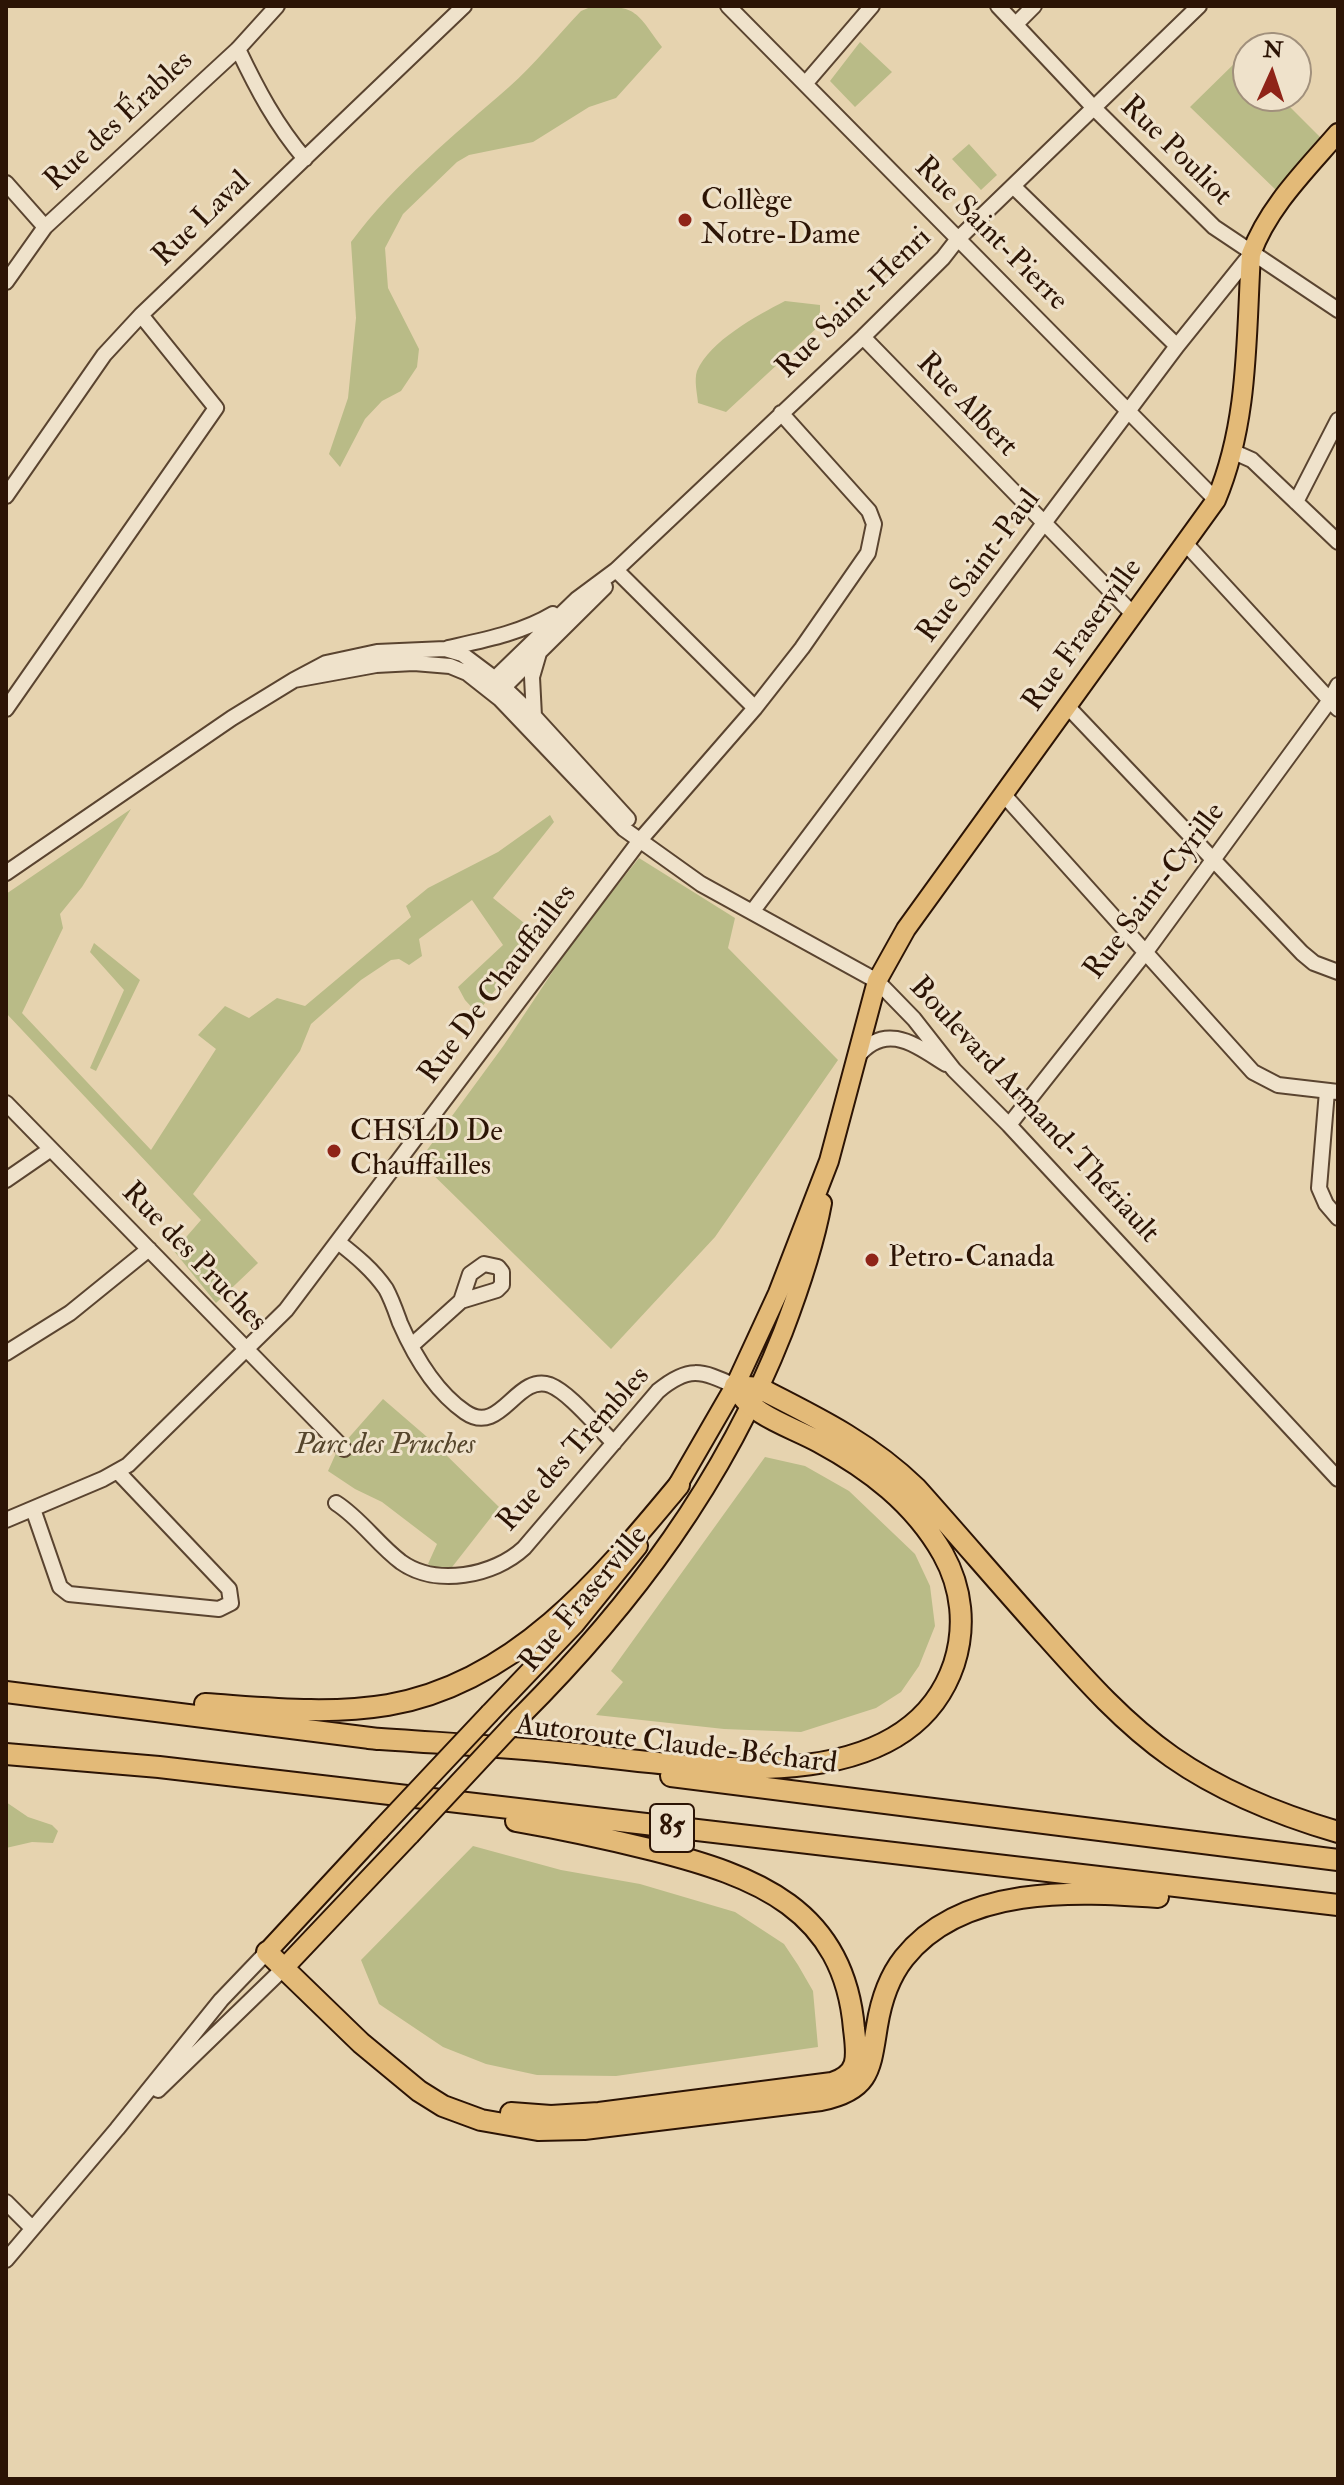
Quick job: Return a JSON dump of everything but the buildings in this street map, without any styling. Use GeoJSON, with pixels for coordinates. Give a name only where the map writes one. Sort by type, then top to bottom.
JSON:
{"type":"FeatureCollection","features":[{"type":"Feature","properties":{"kind":"highway"},"geometry":{"type":"LineString","coordinates":[[735,1386],[759,1388],[849,1435],[888,1462],[916,1488],[1102,1697],[1156,1745],[1240,1796],[1289,1817],[1338,1832]]}},
{"type":"Feature","properties":{"kind":"highway"},"geometry":{"type":"LineString","coordinates":[[368,1738],[762,1767],[805,1765],[863,1752],[891,1740],[920,1719],[940,1694],[959,1643],[959,1598],[945,1556],[912,1511],[874,1477],[820,1442],[750,1407],[735,1386]]}},
{"type":"Feature","properties":{"kind":"highway"},"geometry":{"type":"LineString","coordinates":[[6,1689],[293,1709],[364,1708],[428,1695],[461,1683],[492,1666],[568,1609],[618,1557],[679,1485]]}},
{"type":"Feature","properties":{"kind":"highway","name":"Autoroute Claude-Béchard"},"geometry":{"type":"LineString","coordinates":[[6,1689],[368,1738],[1338,1860]]}},
{"type":"Feature","properties":{"kind":"highway","name":"85"},"geometry":{"type":"LineString","coordinates":[[6,1754],[99,1761],[1338,1908]]}},
{"type":"Feature","properties":{"kind":"highway"},"geometry":{"type":"LineString","coordinates":[[300,1785],[548,1828],[685,1858],[727,1872],[763,1888],[806,1918],[833,1952],[842,1969],[851,2002],[856,2047],[854,2068],[846,2078],[832,2083],[599,2113],[551,2116],[516,2114],[474,2106],[405,2079]]}},
{"type":"Feature","properties":{"kind":"highway"},"geometry":{"type":"LineString","coordinates":[[267,1952],[361,2043],[430,2100],[501,2125],[538,2130],[603,2128],[821,2100],[851,2091],[863,2079],[873,2057],[883,1999],[897,1968],[929,1933],[963,1915],[1017,1900],[1076,1894],[1338,1908]]}},
{"type":"Feature","properties":{"kind":"main road","name":"Rue Fraserville"},"geometry":{"type":"LineString","coordinates":[[267,1952],[599,1597],[679,1485],[735,1386],[778,1293],[829,1161],[877,981],[906,929],[1216,500],[1234,452],[1241,421],[1251,254],[1281,200],[1338,133]]}},
{"type":"Feature","properties":{"kind":"main road","name":"Rue Fraserville"},"geometry":{"type":"LineString","coordinates":[[284,1968],[580,1657],[646,1577],[702,1495],[750,1407],[790,1313],[811,1248],[829,1161]]}},
{"type":"Feature","properties":{"kind":"street","name":"Rue des Érables"},"geometry":{"type":"LineString","coordinates":[[6,282],[45,227],[238,49],[277,6]]}},
{"type":"Feature","properties":{"kind":"street","name":"Rue Laval"},"geometry":{"type":"LineString","coordinates":[[6,496],[104,355],[141,315],[464,6]]}},
{"type":"Feature","properties":{"kind":"street","name":"Rue Saint-Pierre"},"geometry":{"type":"LineString","coordinates":[[728,6],[1216,500]]}},
{"type":"Feature","properties":{"kind":"street"},"geometry":{"type":"LineString","coordinates":[[805,84],[872,6]]}},
{"type":"Feature","properties":{"kind":"street","name":"Rue Pouliot"},"geometry":{"type":"LineString","coordinates":[[998,6],[1186,202],[1251,254],[1338,310]]}},
{"type":"Feature","properties":{"kind":"street"},"geometry":{"type":"LineString","coordinates":[[1016,24],[1034,6]]}},
{"type":"Feature","properties":{"kind":"street","name":"Rue Saint-Henri"},"geometry":{"type":"LineString","coordinates":[[495,686],[577,599],[616,570],[863,337],[943,258],[957,240],[1199,6]]}},
{"type":"Feature","properties":{"kind":"street"},"geometry":{"type":"LineString","coordinates":[[238,49],[262,100],[282,132],[305,159]]}},
{"type":"Feature","properties":{"kind":"street"},"geometry":{"type":"LineString","coordinates":[[6,183],[45,227]]}},
{"type":"Feature","properties":{"kind":"street"},"geometry":{"type":"LineString","coordinates":[[1013,186],[1177,346]]}},
{"type":"Feature","properties":{"kind":"street","name":"Rue Saint-Paul"},"geometry":{"type":"LineString","coordinates":[[752,912],[1177,346],[1251,254]]}},
{"type":"Feature","properties":{"kind":"street"},"geometry":{"type":"LineString","coordinates":[[6,709],[216,408],[141,315]]}},
{"type":"Feature","properties":{"kind":"street","name":"Rue Albert"},"geometry":{"type":"LineString","coordinates":[[863,337],[1133,614]]}},
{"type":"Feature","properties":{"kind":"street","name":"Rue De Chauffailles"},"geometry":{"type":"LineString","coordinates":[[6,1520],[118,1472],[286,1310],[641,839],[755,708],[802,648],[868,553],[874,524],[869,511],[781,413]]}},
{"type":"Feature","properties":{"kind":"street"},"geometry":{"type":"LineString","coordinates":[[1296,502],[1338,420]]}},
{"type":"Feature","properties":{"kind":"street"},"geometry":{"type":"LineString","coordinates":[[1234,452],[1252,460],[1338,542]]}},
{"type":"Feature","properties":{"kind":"street"},"geometry":{"type":"LineString","coordinates":[[1186,544],[1334,704]]}},
{"type":"Feature","properties":{"kind":"street"},"geometry":{"type":"LineString","coordinates":[[616,570],[755,708]]}},
{"type":"Feature","properties":{"kind":"street","name":"Rue Saint-Henri"},"geometry":{"type":"LineString","coordinates":[[495,686],[539,652],[603,589],[616,570]]}},
{"type":"Feature","properties":{"kind":"street"},"geometry":{"type":"LineString","coordinates":[[445,649],[540,622],[577,599]]}},
{"type":"Feature","properties":{"kind":"street","name":"Boulevard Armand-Thériault"},"geometry":{"type":"LineString","coordinates":[[6,873],[232,718],[326,663],[412,649],[445,649],[462,654],[495,686],[624,829],[673,866],[877,981],[914,1019],[954,1070],[1009,1125],[1338,1479]]}},
{"type":"Feature","properties":{"kind":"street"},"geometry":{"type":"LineString","coordinates":[[534,716],[532,677],[539,652]]}},
{"type":"Feature","properties":{"kind":"street","name":"Boulevard Armand-Thériault"},"geometry":{"type":"LineString","coordinates":[[294,680],[376,665],[432,663],[467,673],[495,686],[534,716],[632,824],[641,839]]}},
{"type":"Feature","properties":{"kind":"street","name":"Rue Saint-Cyrille"},"geometry":{"type":"LineString","coordinates":[[1009,1125],[1145,953],[1213,859],[1334,704],[1338,685]]}},
{"type":"Feature","properties":{"kind":"street"},"geometry":{"type":"LineString","coordinates":[[1068,707],[1302,953],[1314,963],[1338,972]]}},
{"type":"Feature","properties":{"kind":"street"},"geometry":{"type":"LineString","coordinates":[[1004,795],[1253,1072],[1278,1085],[1332,1092],[1319,1188],[1326,1204],[1338,1218]]}},
{"type":"Feature","properties":{"kind":"street"},"geometry":{"type":"LineString","coordinates":[[856,1058],[866,1046],[878,1039],[891,1038],[913,1044],[954,1070]]}},
{"type":"Feature","properties":{"kind":"street","name":"Rue des Pruches"},"geometry":{"type":"LineString","coordinates":[[6,1103],[344,1449]]}},
{"type":"Feature","properties":{"kind":"street"},"geometry":{"type":"LineString","coordinates":[[6,1180],[51,1149]]}},
{"type":"Feature","properties":{"kind":"street"},"geometry":{"type":"LineString","coordinates":[[338,1242],[374,1274],[386,1290],[411,1346],[443,1391],[467,1414],[477,1418],[490,1417],[507,1407],[526,1387],[547,1384],[563,1393],[614,1443]]}},
{"type":"Feature","properties":{"kind":"street"},"geometry":{"type":"LineString","coordinates":[[6,1353],[70,1313],[149,1249]]}},
{"type":"Feature","properties":{"kind":"street"},"geometry":{"type":"LineString","coordinates":[[411,1346],[461,1301]]}},
{"type":"Feature","properties":{"kind":"street","name":"Rue des Trembles"},"geometry":{"type":"LineString","coordinates":[[336,1503],[404,1564],[453,1575],[486,1571],[514,1558],[524,1548],[658,1391],[680,1374],[699,1372],[735,1386]]}},
{"type":"Feature","properties":{"kind":"street"},"geometry":{"type":"LineString","coordinates":[[33,1509],[60,1587],[69,1594],[226,1608],[231,1603],[229,1589],[118,1472]]}},
{"type":"Feature","properties":{"kind":"street","name":"Rue Fraserville"},"geometry":{"type":"LineString","coordinates":[[6,2260],[221,2000],[267,1952]]}},
{"type":"Feature","properties":{"kind":"street","name":"Rue Fraserville"},"geometry":{"type":"LineString","coordinates":[[117,2129],[284,1968]]}},
{"type":"Feature","properties":{"kind":"street"},"geometry":{"type":"LineString","coordinates":[[6,2202],[32,2228]]}},
{"type":"Feature","properties":{"kind":"green space"},"geometry":{"type":"Polygon","coordinates":[[[593,6],[619,7],[635,13],[662,47],[616,98],[589,107],[533,142],[469,155],[457,162],[403,214],[385,248],[388,288],[419,349],[417,367],[401,391],[382,401],[365,419],[340,467],[329,454],[348,398],[356,318],[351,242],[406,180],[519,78],[581,11],[593,6]]]}},
{"type":"Feature","properties":{"kind":"green space"},"geometry":{"type":"Polygon","coordinates":[[[860,42],[892,72],[855,107],[830,81],[860,42]]]}},
{"type":"Feature","properties":{"kind":"green space"},"geometry":{"type":"Polygon","coordinates":[[[1232,66],[1232,112],[1295,112],[1321,138],[1277,191],[1190,107],[1232,66]]]}},
{"type":"Feature","properties":{"kind":"green space"},"geometry":{"type":"Polygon","coordinates":[[[969,144],[997,175],[981,190],[952,159],[969,144]]]}},
{"type":"Feature","properties":{"kind":"green space"},"geometry":{"type":"Polygon","coordinates":[[[785,301],[820,305],[820,325],[726,412],[698,403],[697,371],[703,360],[735,330],[785,301]]]}},
{"type":"Feature","properties":{"kind":"green space"},"geometry":{"type":"Polygon","coordinates":[[[131,809],[82,887],[60,914],[63,928],[22,1013],[151,1150],[216,1049],[198,1035],[225,1006],[249,1018],[277,998],[305,1006],[411,917],[406,906],[428,888],[498,852],[550,815],[554,822],[493,898],[539,935],[477,1013],[458,987],[503,945],[472,900],[419,939],[422,956],[409,965],[399,959],[391,960],[361,980],[311,1024],[300,1051],[193,1194],[258,1263],[216,1303],[174,1251],[201,1220],[6,1013],[6,894],[131,809]]]}},
{"type":"Feature","properties":{"kind":"green space"},"geometry":{"type":"Polygon","coordinates":[[[639,858],[735,918],[728,948],[838,1060],[715,1237],[611,1349],[419,1161],[504,1045],[575,938],[639,858]]]}},
{"type":"Feature","properties":{"kind":"green space"},"geometry":{"type":"Polygon","coordinates":[[[94,943],[140,980],[96,1071],[90,1068],[124,990],[90,952],[94,943]]]}},
{"type":"Feature","properties":{"kind":"green space","name":"Parc des Pruches"},"geometry":{"type":"Polygon","coordinates":[[[383,1399],[434,1443],[499,1507],[449,1571],[428,1564],[437,1544],[382,1502],[328,1471],[337,1451],[383,1399]]]}},
{"type":"Feature","properties":{"kind":"green space"},"geometry":{"type":"Polygon","coordinates":[[[765,1457],[805,1466],[849,1491],[915,1554],[930,1586],[935,1626],[919,1666],[901,1692],[876,1708],[801,1732],[724,1729],[596,1715],[623,1682],[611,1671],[765,1457]]]}},
{"type":"Feature","properties":{"kind":"green space"},"geometry":{"type":"Polygon","coordinates":[[[6,1802],[28,1817],[52,1825],[58,1831],[53,1843],[32,1842],[6,1848],[6,1802]]]}},
{"type":"Feature","properties":{"kind":"green space"},"geometry":{"type":"Polygon","coordinates":[[[473,1846],[561,1870],[640,1884],[735,1912],[784,1944],[798,1965],[813,1991],[818,2047],[616,2076],[537,2075],[486,2064],[443,2047],[379,2004],[361,1960],[473,1846]]]}},
{"type":"Feature","properties":{"kind":"place","name":"Collège Notre-Dame"},"geometry":{"type":"Point","coordinates":[685,220]}},
{"type":"Feature","properties":{"kind":"place","name":"CHSLD De Chauffailles"},"geometry":{"type":"Point","coordinates":[334,1151]}},
{"type":"Feature","properties":{"kind":"place","name":"Petro-Canada"},"geometry":{"type":"Point","coordinates":[872,1260]}}]}
